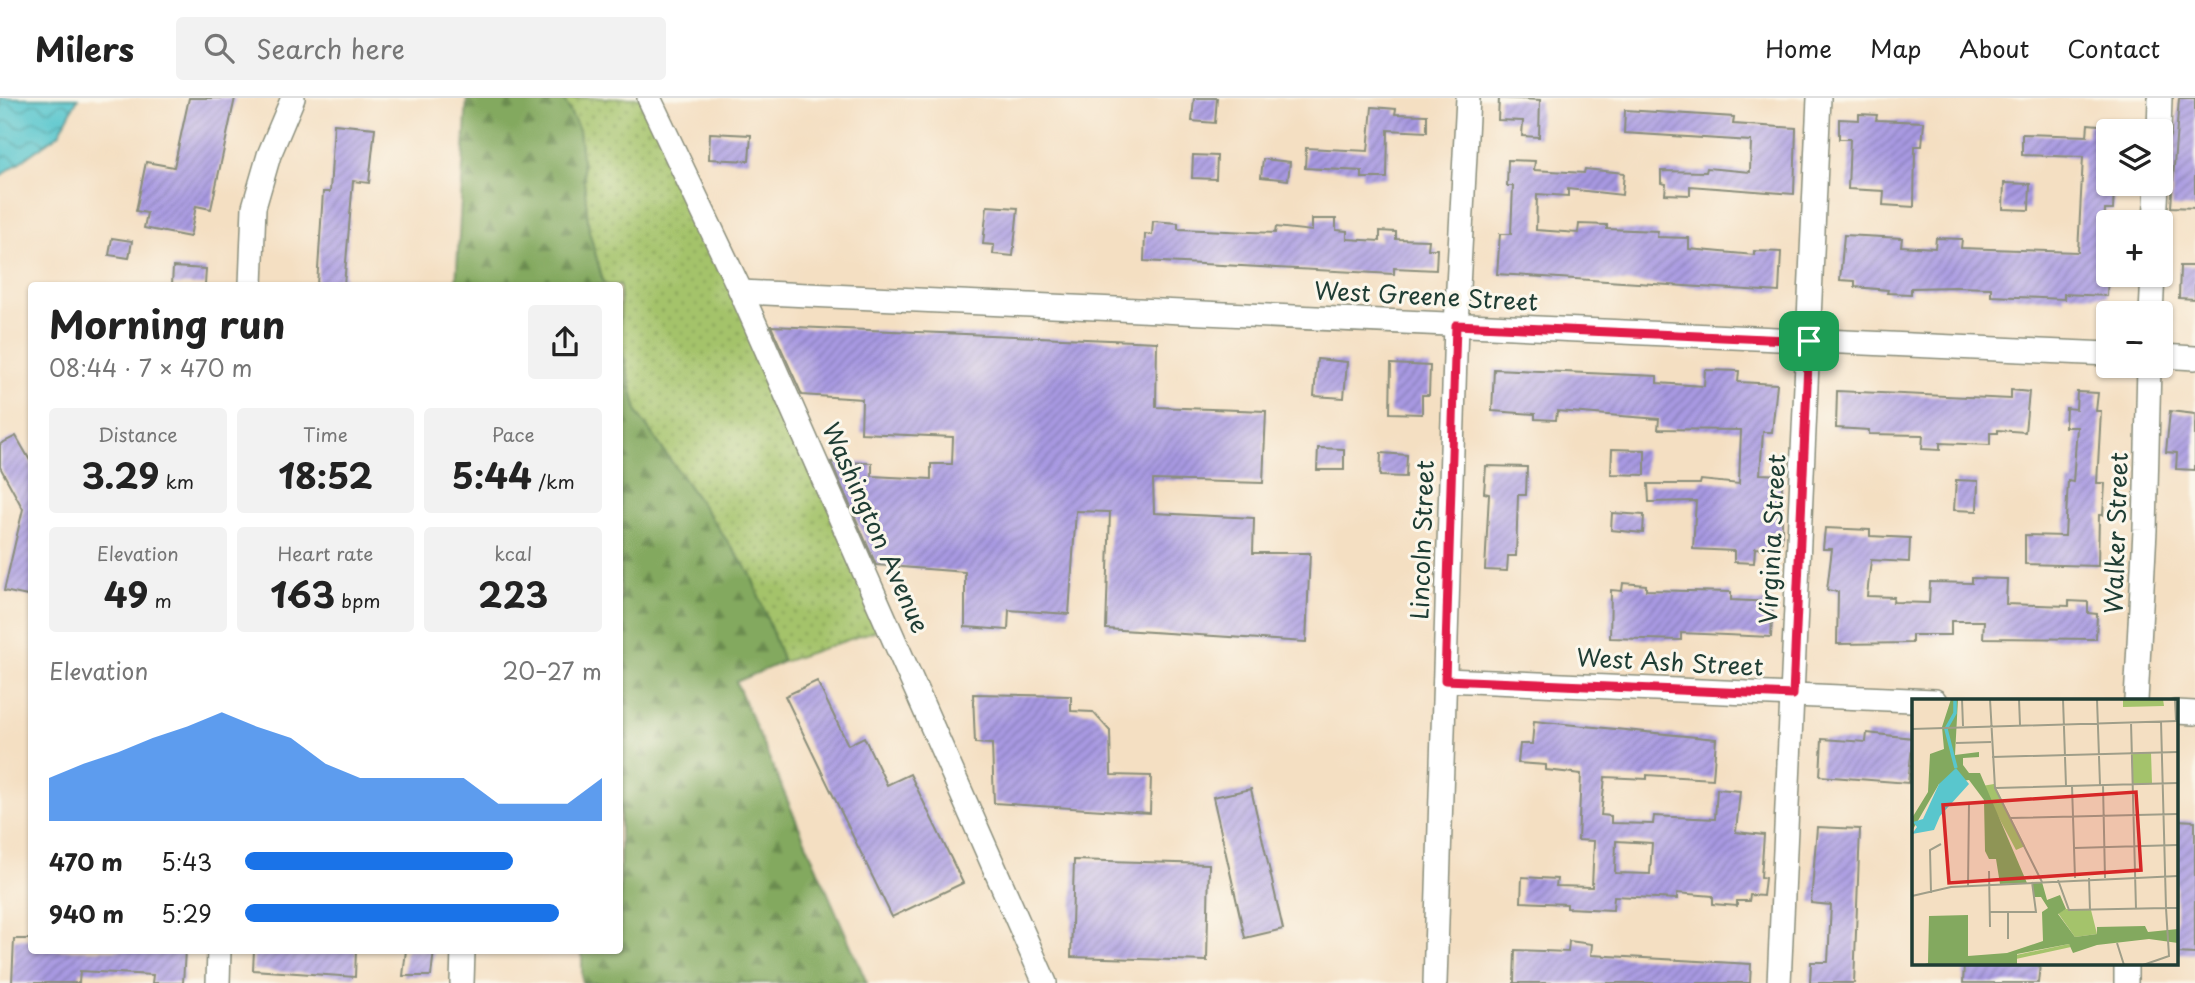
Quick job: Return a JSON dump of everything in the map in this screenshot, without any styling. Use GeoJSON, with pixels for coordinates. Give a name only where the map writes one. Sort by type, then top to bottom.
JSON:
{"type":"FeatureCollection","features":[{"type":"Feature","properties":{"kind":"street"},"geometry":{"type":"LineString","coordinates":[[251,282],[254,207],[270,155],[293,98]]}},
{"type":"Feature","properties":{"kind":"street","name":"Washington Avenue"},"geometry":{"type":"LineString","coordinates":[[649,98],[741,292],[1045,983]]}},
{"type":"Feature","properties":{"kind":"street","name":"Lincoln Street"},"geometry":{"type":"LineString","coordinates":[[1435,983],[1456,325],[1468,98]]}},
{"type":"Feature","properties":{"kind":"street","name":"Virginia Street"},"geometry":{"type":"LineString","coordinates":[[1779,983],[1819,98]]}},
{"type":"Feature","properties":{"kind":"street"},"geometry":{"type":"LineString","coordinates":[[2159,119],[2160,98]]}},
{"type":"Feature","properties":{"kind":"street","name":"West Greene Street"},"geometry":{"type":"LineString","coordinates":[[741,292],[2096,353]]}},
{"type":"Feature","properties":{"kind":"street"},"geometry":{"type":"LineString","coordinates":[[2173,357],[2195,358]]}},
{"type":"Feature","properties":{"kind":"street","name":"Walker Street"},"geometry":{"type":"LineString","coordinates":[[2136,699],[2145,530],[2149,378]]}},
{"type":"Feature","properties":{"kind":"street","name":"West Ash Street"},"geometry":{"type":"LineString","coordinates":[[1445,680],[1912,700]]}},
{"type":"Feature","properties":{"kind":"street"},"geometry":{"type":"LineString","coordinates":[[218,983],[219,954]]}},
{"type":"Feature","properties":{"kind":"street"},"geometry":{"type":"LineString","coordinates":[[462,983],[463,954]]}},
{"type":"Feature","properties":{"kind":"street"},"geometry":{"type":"LineString","coordinates":[[2126,965],[2126,983]]}},
{"type":"Feature","properties":{"kind":"green space"},"geometry":{"type":"Polygon","coordinates":[[[467,98],[563,98],[579,130],[589,231],[603,282],[456,282],[467,98]]]}},
{"type":"Feature","properties":{"kind":"green space"},"geometry":{"type":"Polygon","coordinates":[[[563,98],[649,98],[889,626],[783,662],[751,575],[638,414],[623,356],[623,282],[603,282],[589,231],[579,130],[563,98]]]}},
{"type":"Feature","properties":{"kind":"green space"},"geometry":{"type":"Polygon","coordinates":[[[623,356],[638,414],[751,575],[783,662],[736,682],[867,983],[582,983],[582,954],[623,954],[623,356]]]}},
{"type":"Feature","properties":{"kind":"water"},"geometry":{"type":"Polygon","coordinates":[[[0,98],[78,98],[59,134],[0,176],[0,98]]]}},
{"type":"Feature","properties":{"kind":"building"},"geometry":{"type":"Polygon","coordinates":[[[189,98],[235,98],[211,209],[196,206],[190,237],[144,228],[147,213],[136,211],[146,162],[174,167],[189,98]]]}},
{"type":"Feature","properties":{"kind":"building"},"geometry":{"type":"Polygon","coordinates":[[[1194,98],[1217,98],[1215,123],[1192,121],[1194,98]]]}},
{"type":"Feature","properties":{"kind":"building"},"geometry":{"type":"Polygon","coordinates":[[[1499,98],[1540,100],[1539,137],[1522,136],[1523,121],[1498,120],[1499,98]]]}},
{"type":"Feature","properties":{"kind":"building"},"geometry":{"type":"Polygon","coordinates":[[[2179,98],[2195,98],[2195,208],[2171,207],[2179,98]]]}},
{"type":"Feature","properties":{"kind":"building"},"geometry":{"type":"Polygon","coordinates":[[[1372,107],[1396,109],[1395,114],[1427,115],[1427,132],[1388,130],[1387,178],[1362,178],[1362,171],[1305,168],[1306,148],[1368,151],[1372,107]]]}},
{"type":"Feature","properties":{"kind":"building"},"geometry":{"type":"Polygon","coordinates":[[[1625,110],[1734,117],[1733,124],[1796,128],[1794,194],[1690,186],[1690,195],[1665,194],[1666,184],[1661,183],[1661,171],[1706,172],[1707,168],[1750,172],[1751,141],[1624,133],[1625,110]]]}},
{"type":"Feature","properties":{"kind":"building"},"geometry":{"type":"Polygon","coordinates":[[[1859,114],[1877,115],[1876,120],[1924,122],[1922,146],[1915,146],[1914,207],[1883,205],[1884,191],[1848,189],[1850,139],[1839,139],[1839,119],[1859,120],[1859,114]]]}},
{"type":"Feature","properties":{"kind":"building"},"geometry":{"type":"Polygon","coordinates":[[[334,124],[375,128],[369,183],[353,181],[344,282],[317,282],[323,192],[330,192],[334,124]]]}},
{"type":"Feature","properties":{"kind":"building"},"geometry":{"type":"Polygon","coordinates":[[[2088,124],[2096,125],[2096,196],[2114,196],[2113,210],[2096,210],[2096,287],[2107,287],[2107,296],[2064,294],[2064,299],[1991,296],[1991,288],[1955,287],[1911,288],[1911,294],[1887,293],[1888,290],[1855,287],[1855,281],[1840,280],[1844,235],[1902,238],[1901,246],[1935,248],[1936,238],[1962,239],[1961,248],[2078,252],[2083,157],[2022,155],[2022,134],[2087,136],[2088,124]]]}},
{"type":"Feature","properties":{"kind":"building"},"geometry":{"type":"Polygon","coordinates":[[[710,133],[751,135],[749,161],[709,159],[710,133]]]}},
{"type":"Feature","properties":{"kind":"building"},"geometry":{"type":"Polygon","coordinates":[[[1193,155],[1217,156],[1216,179],[1192,178],[1193,155]]]}},
{"type":"Feature","properties":{"kind":"building"},"geometry":{"type":"Polygon","coordinates":[[[1263,159],[1290,162],[1288,180],[1261,177],[1263,159]]]}},
{"type":"Feature","properties":{"kind":"building"},"geometry":{"type":"Polygon","coordinates":[[[1508,160],[1535,161],[1534,170],[1584,173],[1585,169],[1624,173],[1622,195],[1568,189],[1568,196],[1537,194],[1536,230],[1578,233],[1579,224],[1607,225],[1607,229],[1658,231],[1657,237],[1689,238],[1689,249],[1754,255],[1754,251],[1781,252],[1779,292],[1497,274],[1500,234],[1511,234],[1513,186],[1507,186],[1508,160]]]}},
{"type":"Feature","properties":{"kind":"building"},"geometry":{"type":"Polygon","coordinates":[[[2004,183],[2030,184],[2029,210],[2003,209],[2004,183]]]}},
{"type":"Feature","properties":{"kind":"building"},"geometry":{"type":"Polygon","coordinates":[[[987,206],[1018,208],[1013,256],[993,254],[994,245],[983,244],[987,206]]]}},
{"type":"Feature","properties":{"kind":"building"},"geometry":{"type":"Polygon","coordinates":[[[1312,219],[1336,219],[1336,230],[1347,231],[1347,239],[1380,241],[1380,231],[1396,232],[1396,239],[1429,240],[1428,249],[1437,249],[1436,270],[1394,268],[1394,274],[1144,261],[1145,234],[1152,235],[1153,221],[1178,223],[1178,229],[1275,233],[1276,227],[1312,231],[1312,219]]]}},
{"type":"Feature","properties":{"kind":"building"},"geometry":{"type":"Polygon","coordinates":[[[112,238],[132,241],[129,258],[109,255],[112,238]]]}},
{"type":"Feature","properties":{"kind":"building"},"geometry":{"type":"Polygon","coordinates":[[[2180,266],[2195,266],[2195,299],[2179,298],[2180,266]]]}},
{"type":"Feature","properties":{"kind":"building"},"geometry":{"type":"Polygon","coordinates":[[[173,267],[206,269],[205,282],[172,282],[173,267]]]}},
{"type":"Feature","properties":{"kind":"building"},"geometry":{"type":"Polygon","coordinates":[[[771,326],[1157,342],[1156,407],[1266,411],[1263,483],[1153,480],[1154,513],[1254,518],[1253,553],[1310,553],[1306,642],[1106,629],[1110,512],[1076,511],[1069,614],[1009,610],[1008,630],[965,627],[965,572],[876,565],[831,462],[872,463],[872,476],[931,479],[931,464],[952,464],[953,437],[861,433],[862,399],[802,395],[771,326]]]}},
{"type":"Feature","properties":{"kind":"building"},"geometry":{"type":"Polygon","coordinates":[[[1317,359],[1347,362],[1344,398],[1314,396],[1317,359]]]}},
{"type":"Feature","properties":{"kind":"building"},"geometry":{"type":"Polygon","coordinates":[[[1391,364],[1430,366],[1429,395],[1422,395],[1422,414],[1390,413],[1391,364]]]}},
{"type":"Feature","properties":{"kind":"building"},"geometry":{"type":"Polygon","coordinates":[[[1494,369],[1657,376],[1657,383],[1704,386],[1705,370],[1739,371],[1738,382],[1777,384],[1772,432],[1763,432],[1760,474],[1782,475],[1782,542],[1771,542],[1771,549],[1755,548],[1754,563],[1734,562],[1734,551],[1693,549],[1696,501],[1649,502],[1648,484],[1700,484],[1701,480],[1739,484],[1741,430],[1658,429],[1659,419],[1557,411],[1556,420],[1535,419],[1535,414],[1492,411],[1494,369]]]}},
{"type":"Feature","properties":{"kind":"building"},"geometry":{"type":"Polygon","coordinates":[[[2011,390],[2029,392],[2025,432],[1998,430],[1998,433],[1990,433],[1990,445],[1940,443],[1940,450],[1922,449],[1923,435],[1869,434],[1869,430],[1836,428],[1837,391],[2011,399],[2011,390]]]}},
{"type":"Feature","properties":{"kind":"building"},"geometry":{"type":"Polygon","coordinates":[[[2077,392],[2098,393],[2096,411],[2101,411],[2097,483],[2105,483],[2103,515],[2099,515],[2098,566],[2025,564],[2025,535],[2065,536],[2068,481],[2073,482],[2077,427],[2065,427],[2066,408],[2076,409],[2077,392]]]}},
{"type":"Feature","properties":{"kind":"building"},"geometry":{"type":"Polygon","coordinates":[[[2170,411],[2195,414],[2195,470],[2176,469],[2177,453],[2166,452],[2170,411]]]}},
{"type":"Feature","properties":{"kind":"building"},"geometry":{"type":"Polygon","coordinates":[[[16,436],[28,457],[28,596],[4,591],[23,509],[0,467],[0,444],[16,436]]]}},
{"type":"Feature","properties":{"kind":"building"},"geometry":{"type":"Polygon","coordinates":[[[1318,448],[1344,449],[1344,470],[1317,470],[1318,448]]]}},
{"type":"Feature","properties":{"kind":"building"},"geometry":{"type":"Polygon","coordinates":[[[1612,449],[1645,450],[1645,475],[1611,474],[1612,449]]]}},
{"type":"Feature","properties":{"kind":"building"},"geometry":{"type":"Polygon","coordinates":[[[1381,453],[1407,455],[1406,477],[1380,476],[1381,453]]]}},
{"type":"Feature","properties":{"kind":"building"},"geometry":{"type":"Polygon","coordinates":[[[1486,466],[1527,467],[1526,495],[1518,495],[1516,556],[1508,556],[1507,571],[1485,570],[1489,494],[1484,493],[1486,466]]]}},
{"type":"Feature","properties":{"kind":"building"},"geometry":{"type":"Polygon","coordinates":[[[1956,480],[1978,481],[1977,511],[1954,510],[1956,480]]]}},
{"type":"Feature","properties":{"kind":"building"},"geometry":{"type":"Polygon","coordinates":[[[1612,513],[1644,515],[1643,533],[1611,530],[1612,513]]]}},
{"type":"Feature","properties":{"kind":"building"},"geometry":{"type":"Polygon","coordinates":[[[1825,528],[1870,530],[1870,536],[1910,538],[1909,562],[1871,560],[1867,596],[1894,597],[1893,602],[1929,603],[1930,582],[1972,583],[1972,578],[2007,579],[2006,604],[2069,606],[2069,601],[2088,602],[2088,613],[2097,614],[2096,639],[1983,638],[1984,621],[1951,621],[1951,635],[1912,635],[1912,643],[1837,644],[1838,592],[1827,590],[1832,549],[1823,549],[1825,528]]]}},
{"type":"Feature","properties":{"kind":"building"},"geometry":{"type":"Polygon","coordinates":[[[1623,583],[1646,585],[1646,590],[1731,592],[1731,600],[1773,602],[1771,637],[1681,633],[1681,640],[1610,638],[1611,590],[1622,591],[1623,583]]]}},
{"type":"Feature","properties":{"kind":"building"},"geometry":{"type":"Polygon","coordinates":[[[817,681],[848,745],[864,737],[887,785],[910,774],[963,883],[892,917],[785,696],[817,681]]]}},
{"type":"Feature","properties":{"kind":"building"},"geometry":{"type":"Polygon","coordinates":[[[973,694],[1071,696],[1071,711],[1093,712],[1110,731],[1111,775],[1151,776],[1150,813],[994,803],[992,744],[975,743],[973,694]]]}},
{"type":"Feature","properties":{"kind":"building"},"geometry":{"type":"Polygon","coordinates":[[[1534,721],[1716,739],[1713,779],[1647,775],[1647,779],[1605,777],[1601,815],[1611,816],[1611,823],[1653,824],[1654,816],[1715,819],[1717,789],[1740,791],[1736,832],[1764,835],[1761,877],[1765,878],[1763,896],[1750,895],[1749,901],[1737,901],[1737,906],[1713,904],[1713,896],[1677,893],[1677,899],[1614,896],[1613,910],[1521,902],[1522,877],[1557,879],[1556,886],[1592,887],[1594,841],[1578,840],[1581,774],[1546,770],[1546,765],[1518,763],[1520,744],[1532,744],[1534,721]],[[1616,841],[1615,873],[1650,874],[1652,843],[1616,841]]]}},
{"type":"Feature","properties":{"kind":"building"},"geometry":{"type":"Polygon","coordinates":[[[1867,733],[1912,738],[1908,783],[1820,776],[1822,739],[1866,742],[1867,733]]]}},
{"type":"Feature","properties":{"kind":"building"},"geometry":{"type":"Polygon","coordinates":[[[1251,789],[1283,929],[1245,938],[1213,797],[1251,789]]]}},
{"type":"Feature","properties":{"kind":"building"},"geometry":{"type":"Polygon","coordinates":[[[2178,820],[2195,821],[2195,954],[2178,953],[2178,820]]]}},
{"type":"Feature","properties":{"kind":"building"},"geometry":{"type":"Polygon","coordinates":[[[1817,827],[1860,829],[1854,983],[1810,983],[1811,962],[1828,962],[1831,905],[1811,903],[1817,827]]]}},
{"type":"Feature","properties":{"kind":"building"},"geometry":{"type":"Polygon","coordinates":[[[1074,860],[1209,864],[1207,961],[1071,957],[1074,860]]]}},
{"type":"Feature","properties":{"kind":"building"},"geometry":{"type":"Polygon","coordinates":[[[14,939],[28,939],[28,954],[185,954],[183,983],[152,983],[153,975],[80,971],[79,983],[12,983],[14,939]]]}},
{"type":"Feature","properties":{"kind":"building"},"geometry":{"type":"Polygon","coordinates":[[[1569,941],[1592,944],[1591,955],[1751,964],[1750,983],[1514,983],[1515,950],[1568,952],[1569,941]]]}},
{"type":"Feature","properties":{"kind":"building"},"geometry":{"type":"Polygon","coordinates":[[[254,954],[356,954],[355,977],[253,970],[254,954]]]}},
{"type":"Feature","properties":{"kind":"building"},"geometry":{"type":"Polygon","coordinates":[[[406,954],[434,954],[431,976],[403,976],[406,954]]]}},
{"type":"Feature","properties":{"kind":"building"},"geometry":{"type":"Polygon","coordinates":[[[1964,965],[2040,965],[2038,983],[1963,983],[1964,965]]]}},
{"type":"Feature","properties":{"kind":"route"},"geometry":{"type":"LineString","coordinates":[[1456,325],[1809,341],[1793,695],[1445,680],[1456,325]]}}]}
